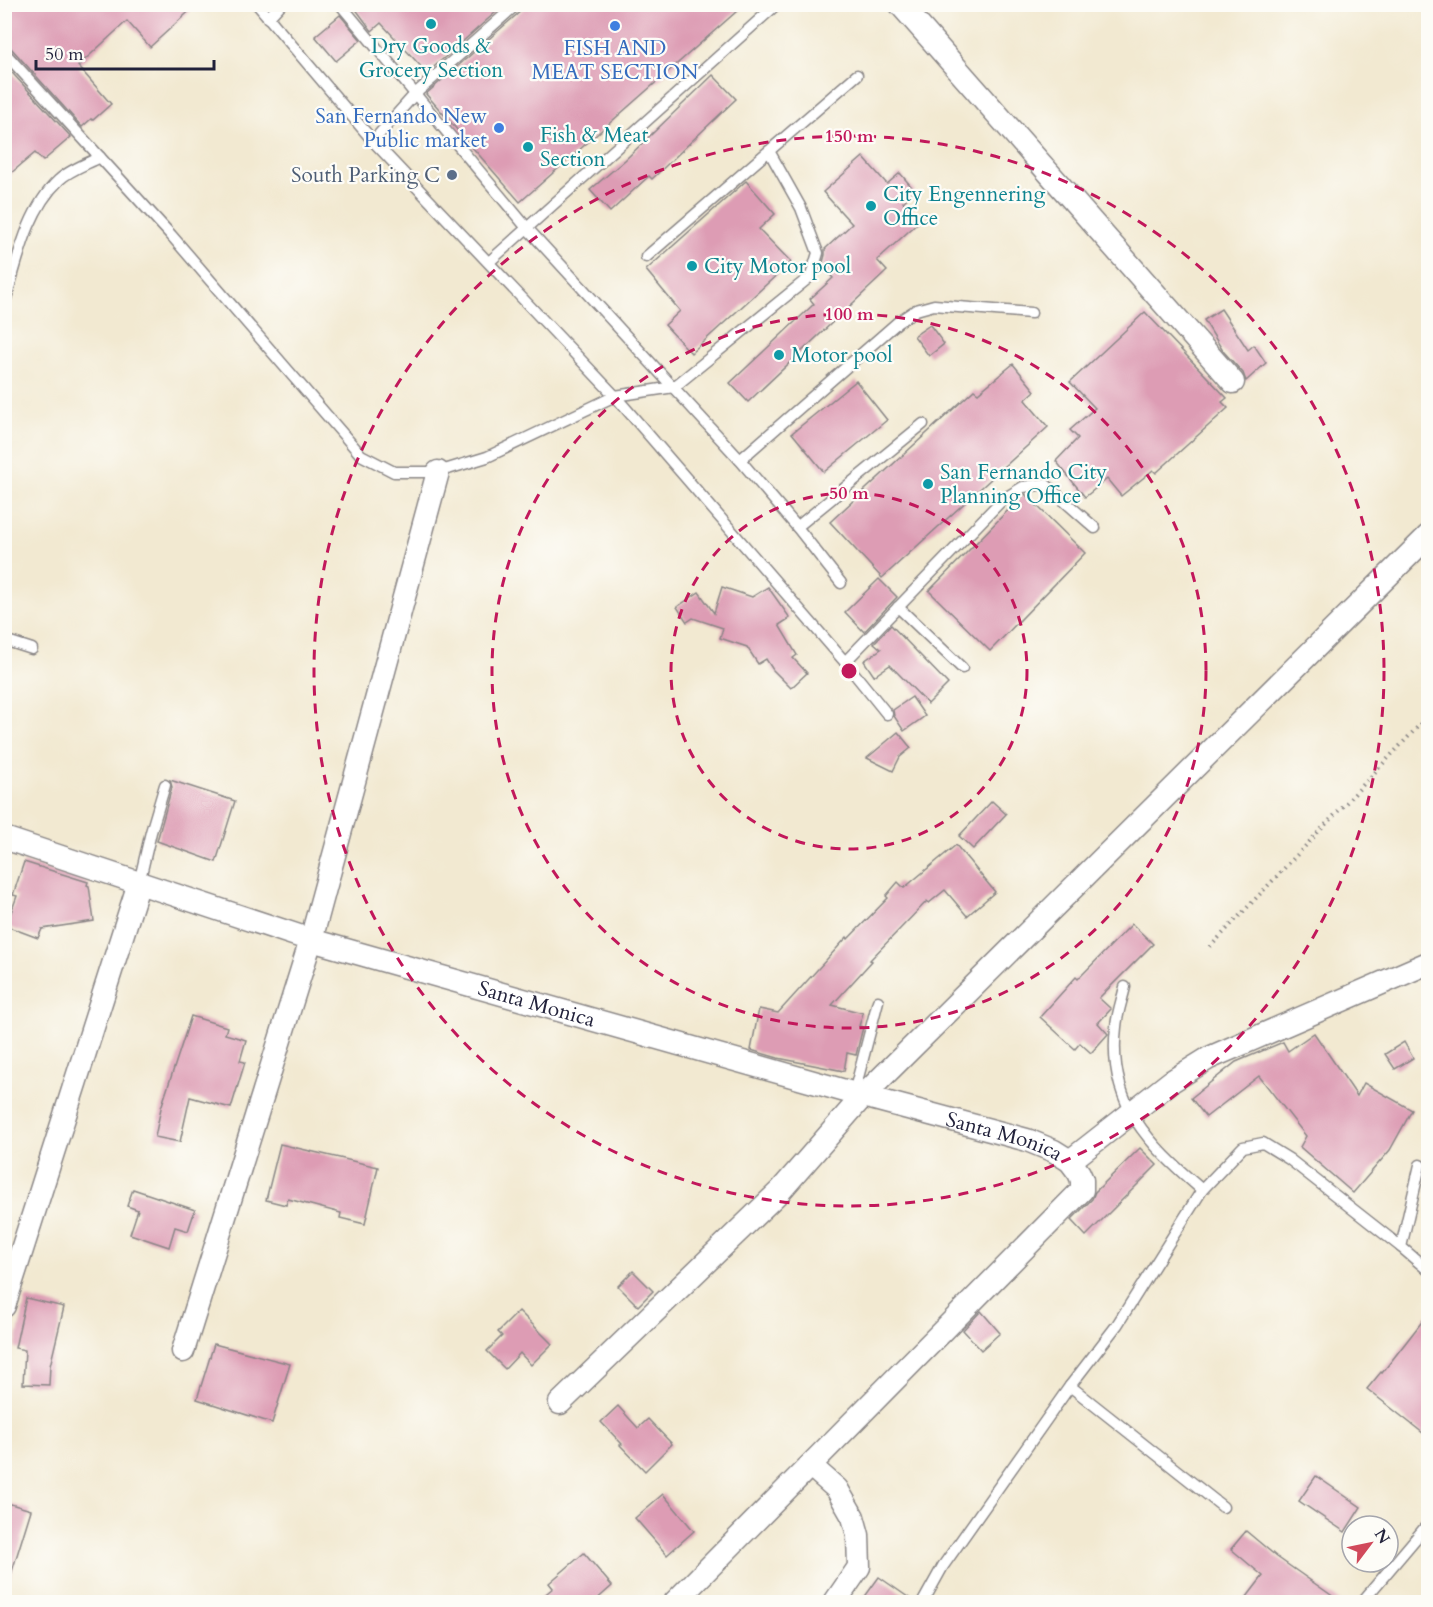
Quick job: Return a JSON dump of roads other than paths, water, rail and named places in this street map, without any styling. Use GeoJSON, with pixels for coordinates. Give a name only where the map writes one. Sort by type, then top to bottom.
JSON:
{"type":"FeatureCollection","features":[{"type":"Feature","properties":{"kind":"street"},"geometry":{"type":"LineString","coordinates":[[900,4],[1233,382]]}},
{"type":"Feature","properties":{"kind":"street"},"geometry":{"type":"LineString","coordinates":[[183,1351],[311,940],[438,472]]}},
{"type":"Feature","properties":{"kind":"street"},"geometry":{"type":"LineString","coordinates":[[560,1403],[781,1190],[859,1094],[1428,536]]}},
{"type":"Feature","properties":{"kind":"street","name":"Santa Monica"},"geometry":{"type":"LineString","coordinates":[[6,846],[139,883],[311,940],[1027,1140],[1054,1151],[1070,1161]]}},
{"type":"Feature","properties":{"kind":"street"},"geometry":{"type":"LineString","coordinates":[[4,1306],[139,883]]}},
{"type":"Feature","properties":{"kind":"street"},"geometry":{"type":"LineString","coordinates":[[675,1602],[1082,1190],[1082,1180],[1070,1161],[1172,1081],[1209,1058],[1428,963]]}},
{"type":"Feature","properties":{"kind":"street"},"geometry":{"type":"LineString","coordinates":[[811,1466],[837,1489],[853,1517],[858,1535],[859,1568],[835,1602]]}},
{"type":"Feature","properties":{"kind":"lane"},"geometry":{"type":"LineString","coordinates":[[257,4],[373,141],[615,396],[845,662],[887,714]]}},
{"type":"Feature","properties":{"kind":"lane"},"geometry":{"type":"LineString","coordinates":[[268,18],[281,4]]}},
{"type":"Feature","properties":{"kind":"lane"},"geometry":{"type":"LineString","coordinates":[[340,4],[527,228],[740,460],[842,584]]}},
{"type":"Feature","properties":{"kind":"lane"},"geometry":{"type":"LineString","coordinates":[[373,141],[415,94],[517,4]]}},
{"type":"Feature","properties":{"kind":"lane"},"geometry":{"type":"LineString","coordinates":[[489,262],[777,4]]}},
{"type":"Feature","properties":{"kind":"lane"},"geometry":{"type":"LineString","coordinates":[[4,52],[178,244],[361,455],[394,472],[438,472],[487,457],[615,396],[674,387],[811,276],[818,253],[801,208],[769,151]]}},
{"type":"Feature","properties":{"kind":"lane"},"geometry":{"type":"LineString","coordinates":[[646,257],[857,75]]}},
{"type":"Feature","properties":{"kind":"lane"},"geometry":{"type":"LineString","coordinates":[[4,305],[37,209],[59,179],[100,157]]}},
{"type":"Feature","properties":{"kind":"lane"},"geometry":{"type":"LineString","coordinates":[[740,460],[898,322],[916,310],[934,304],[1031,314]]}},
{"type":"Feature","properties":{"kind":"lane"},"geometry":{"type":"LineString","coordinates":[[797,527],[923,424]]}},
{"type":"Feature","properties":{"kind":"lane"},"geometry":{"type":"LineString","coordinates":[[845,662],[1002,500],[1023,487],[1045,484],[1095,528]]}},
{"type":"Feature","properties":{"kind":"lane"},"geometry":{"type":"LineString","coordinates":[[898,607],[962,668]]}},
{"type":"Feature","properties":{"kind":"lane"},"geometry":{"type":"LineString","coordinates":[[4,640],[32,649]]}},
{"type":"Feature","properties":{"kind":"lane"},"geometry":{"type":"LineString","coordinates":[[139,883],[165,785]]}},
{"type":"Feature","properties":{"kind":"lane"},"geometry":{"type":"LineString","coordinates":[[1125,987],[1116,1026],[1114,1052],[1131,1115],[1165,1158],[1202,1190]]}},
{"type":"Feature","properties":{"kind":"lane"},"geometry":{"type":"LineString","coordinates":[[859,1094],[878,1001]]}},
{"type":"Feature","properties":{"kind":"lane"},"geometry":{"type":"LineString","coordinates":[[923,1602],[943,1566],[1070,1386],[1117,1325],[1202,1190],[1243,1147],[1263,1143],[1289,1159],[1428,1270]]}},
{"type":"Feature","properties":{"kind":"lane"},"geometry":{"type":"LineString","coordinates":[[1401,1247],[1420,1165]]}},
{"type":"Feature","properties":{"kind":"lane"},"geometry":{"type":"LineString","coordinates":[[1070,1386],[1223,1507]]}},
{"type":"Feature","properties":{"kind":"lane"},"geometry":{"type":"LineString","coordinates":[[1362,1602],[1428,1524]]}},
{"type":"Feature","properties":{"kind":"place","name":"Dry Goods & Grocery Section"},"geometry":{"type":"Point","coordinates":[431,24]}},
{"type":"Feature","properties":{"kind":"place","name":"FISH AND MEAT SECTION"},"geometry":{"type":"Point","coordinates":[615,26]}},
{"type":"Feature","properties":{"kind":"place","name":"San Fernando New Public market"},"geometry":{"type":"Point","coordinates":[499,128]}},
{"type":"Feature","properties":{"kind":"place","name":"Fish & Meat Section"},"geometry":{"type":"Point","coordinates":[528,147]}},
{"type":"Feature","properties":{"kind":"place","name":"South Parking C"},"geometry":{"type":"Point","coordinates":[452,175]}},
{"type":"Feature","properties":{"kind":"place","name":"City Engennering Office"},"geometry":{"type":"Point","coordinates":[871,206]}},
{"type":"Feature","properties":{"kind":"place","name":"City Motor pool"},"geometry":{"type":"Point","coordinates":[692,266]}},
{"type":"Feature","properties":{"kind":"place","name":"Motor pool"},"geometry":{"type":"Point","coordinates":[779,355]}},
{"type":"Feature","properties":{"kind":"place","name":"San Fernando City Planning Office"},"geometry":{"type":"Point","coordinates":[928,484]}}]}
